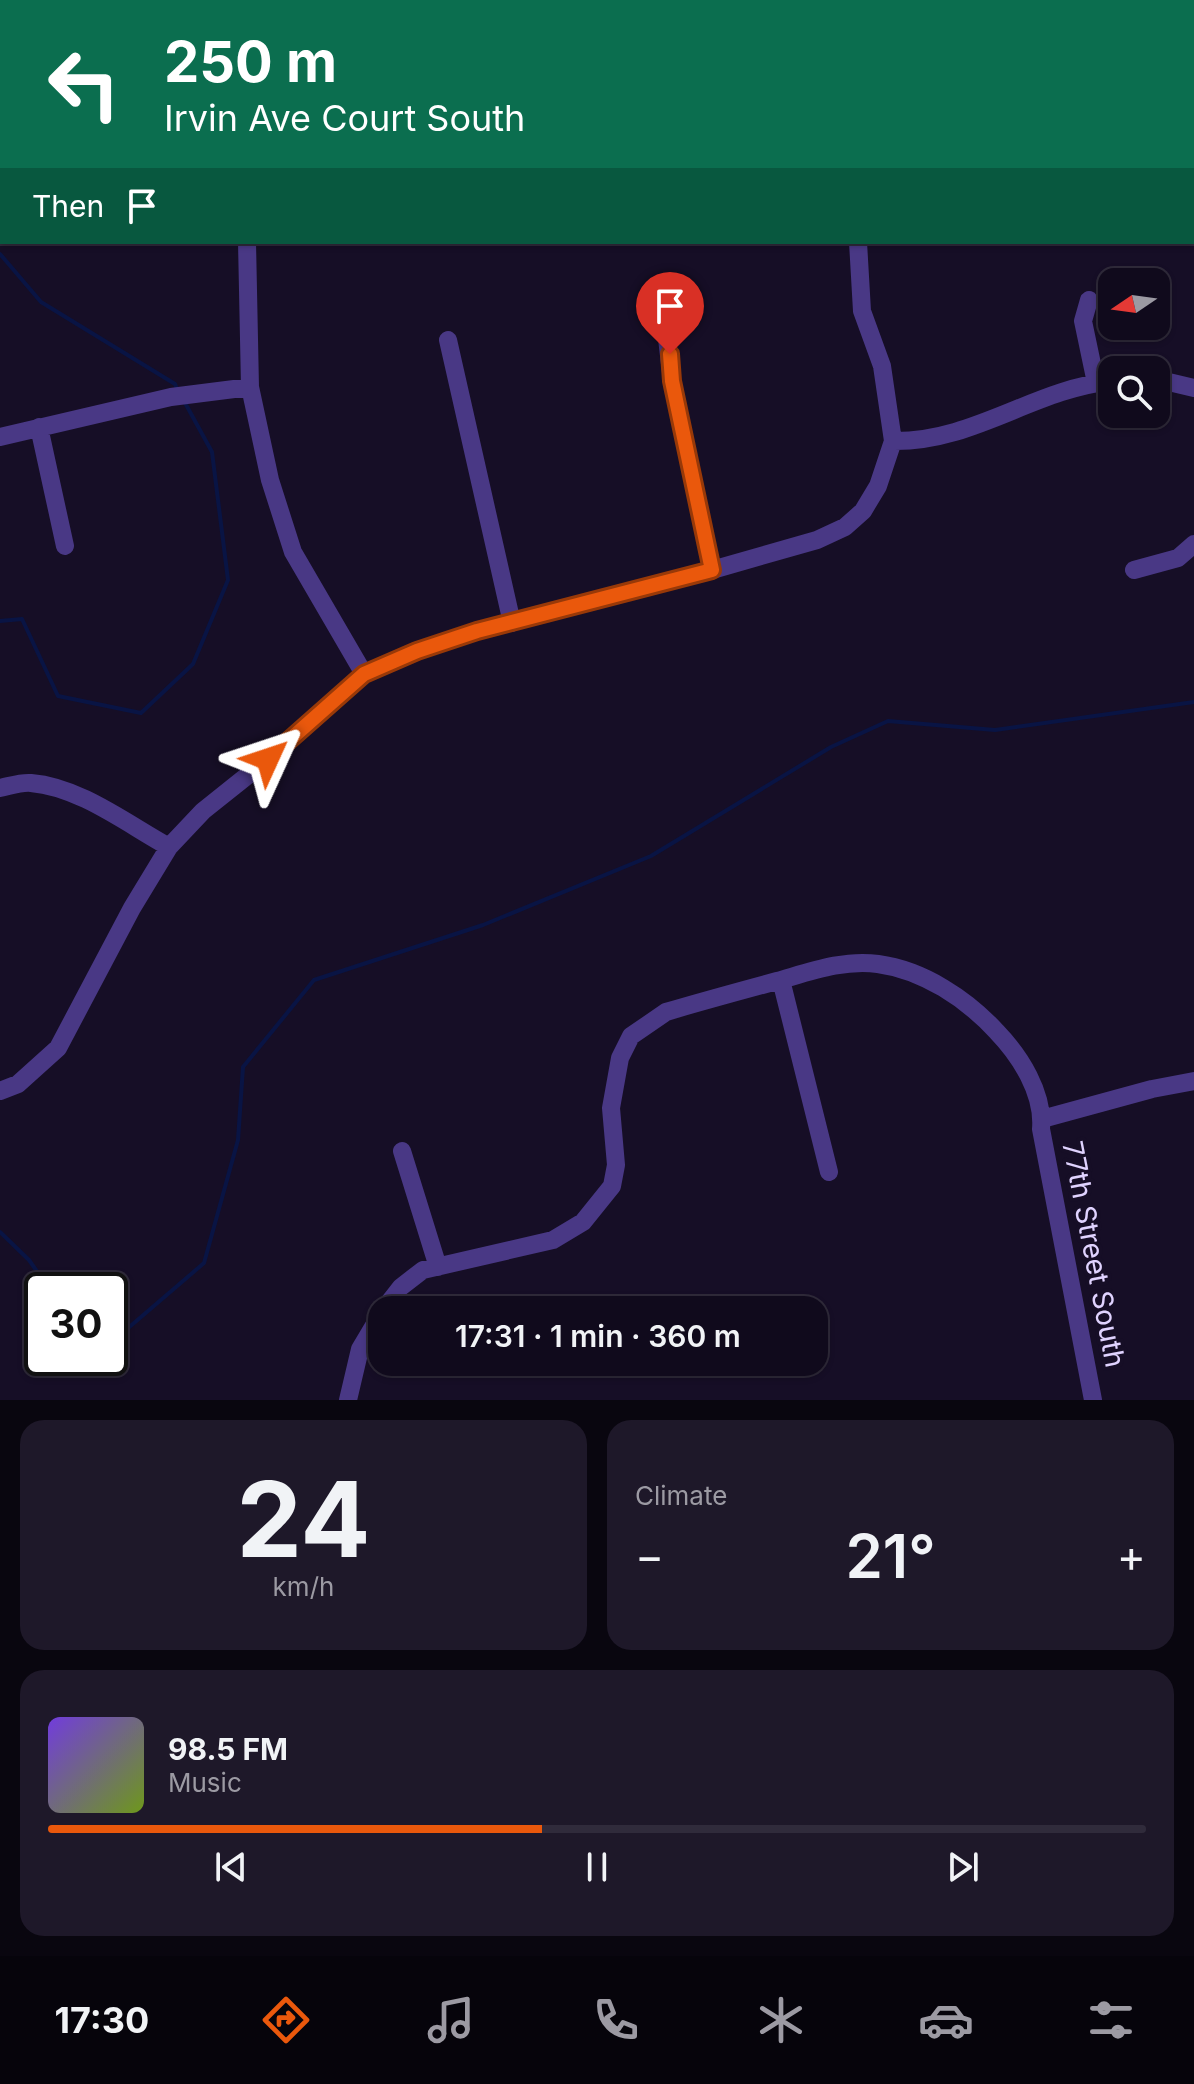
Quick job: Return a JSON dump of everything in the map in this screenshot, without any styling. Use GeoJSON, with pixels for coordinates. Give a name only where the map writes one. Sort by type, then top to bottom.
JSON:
{"type":"FeatureCollection","features":[{"type":"Feature","properties":{"kind":"street"},"geometry":{"type":"LineString","coordinates":[[247,244],[250,387],[270,480],[293,552],[364,674]]}},
{"type":"Feature","properties":{"kind":"street"},"geometry":{"type":"LineString","coordinates":[[0,1091],[18,1084],[58,1048],[132,908],[169,847],[203,811],[268,759],[364,674],[417,651],[817,540],[845,527],[863,511],[878,486],[893,441],[882,366],[862,311],[858,244]]}},
{"type":"Feature","properties":{"kind":"street"},"geometry":{"type":"LineString","coordinates":[[1089,300],[1083,321],[1098,365]]}},
{"type":"Feature","properties":{"kind":"street"},"geometry":{"type":"LineString","coordinates":[[664,313],[672,381],[712,570]]}},
{"type":"Feature","properties":{"kind":"street"},"geometry":{"type":"LineString","coordinates":[[448,340],[512,623]]}},
{"type":"Feature","properties":{"kind":"street"},"geometry":{"type":"LineString","coordinates":[[1170,382],[1194,388]]}},
{"type":"Feature","properties":{"kind":"street"},"geometry":{"type":"LineString","coordinates":[[893,441],[918,441],[952,435],[1035,401],[1098,384]]}},
{"type":"Feature","properties":{"kind":"street"},"geometry":{"type":"LineString","coordinates":[[0,437],[171,397],[250,387]]}},
{"type":"Feature","properties":{"kind":"street"},"geometry":{"type":"LineString","coordinates":[[39,427],[65,546]]}},
{"type":"Feature","properties":{"kind":"street"},"geometry":{"type":"LineString","coordinates":[[1134,570],[1178,558],[1194,544]]}},
{"type":"Feature","properties":{"kind":"street"},"geometry":{"type":"LineString","coordinates":[[0,788],[28,783],[53,787],[87,801],[169,847]]}},
{"type":"Feature","properties":{"kind":"street","name":"77th Street South"},"geometry":{"type":"LineString","coordinates":[[394,1296],[423,1270],[553,1240],[583,1222],[612,1186],[616,1165],[612,1089],[620,1058],[631,1036],[666,1012],[829,966],[877,963],[921,975],[985,1019],[1013,1048],[1029,1076],[1042,1119],[1041,1129],[1093,1400]]}},
{"type":"Feature","properties":{"kind":"street"},"geometry":{"type":"LineString","coordinates":[[781,980],[829,1172]]}},
{"type":"Feature","properties":{"kind":"street"},"geometry":{"type":"LineString","coordinates":[[1042,1119],[1152,1089],[1194,1081]]}},
{"type":"Feature","properties":{"kind":"street"},"geometry":{"type":"LineString","coordinates":[[402,1151],[438,1267]]}},
{"type":"Feature","properties":{"kind":"street","name":"77th Street South"},"geometry":{"type":"LineString","coordinates":[[348,1400],[360,1349],[368,1336]]}},
{"type":"Feature","properties":{"kind":"waterway"},"geometry":{"type":"LineString","coordinates":[[0,254],[41,302],[175,384],[177,389]]}},
{"type":"Feature","properties":{"kind":"waterway"},"geometry":{"type":"LineString","coordinates":[[0,621],[22,619],[58,696],[141,713],[193,664],[228,580],[212,452],[184,401]]}},
{"type":"Feature","properties":{"kind":"waterway"},"geometry":{"type":"LineString","coordinates":[[128,1328],[204,1263],[238,1140],[243,1067],[314,980],[483,925],[651,856],[831,747],[888,721],[995,730],[1194,702]]}},
{"type":"Feature","properties":{"kind":"waterway"},"geometry":{"type":"LineString","coordinates":[[0,1232],[37,1272]]}},
{"type":"Feature","properties":{"kind":"route"},"geometry":{"type":"LineString","coordinates":[[268,759],[364,674],[417,651],[477,631],[712,570],[672,381],[670,354]]}}]}
